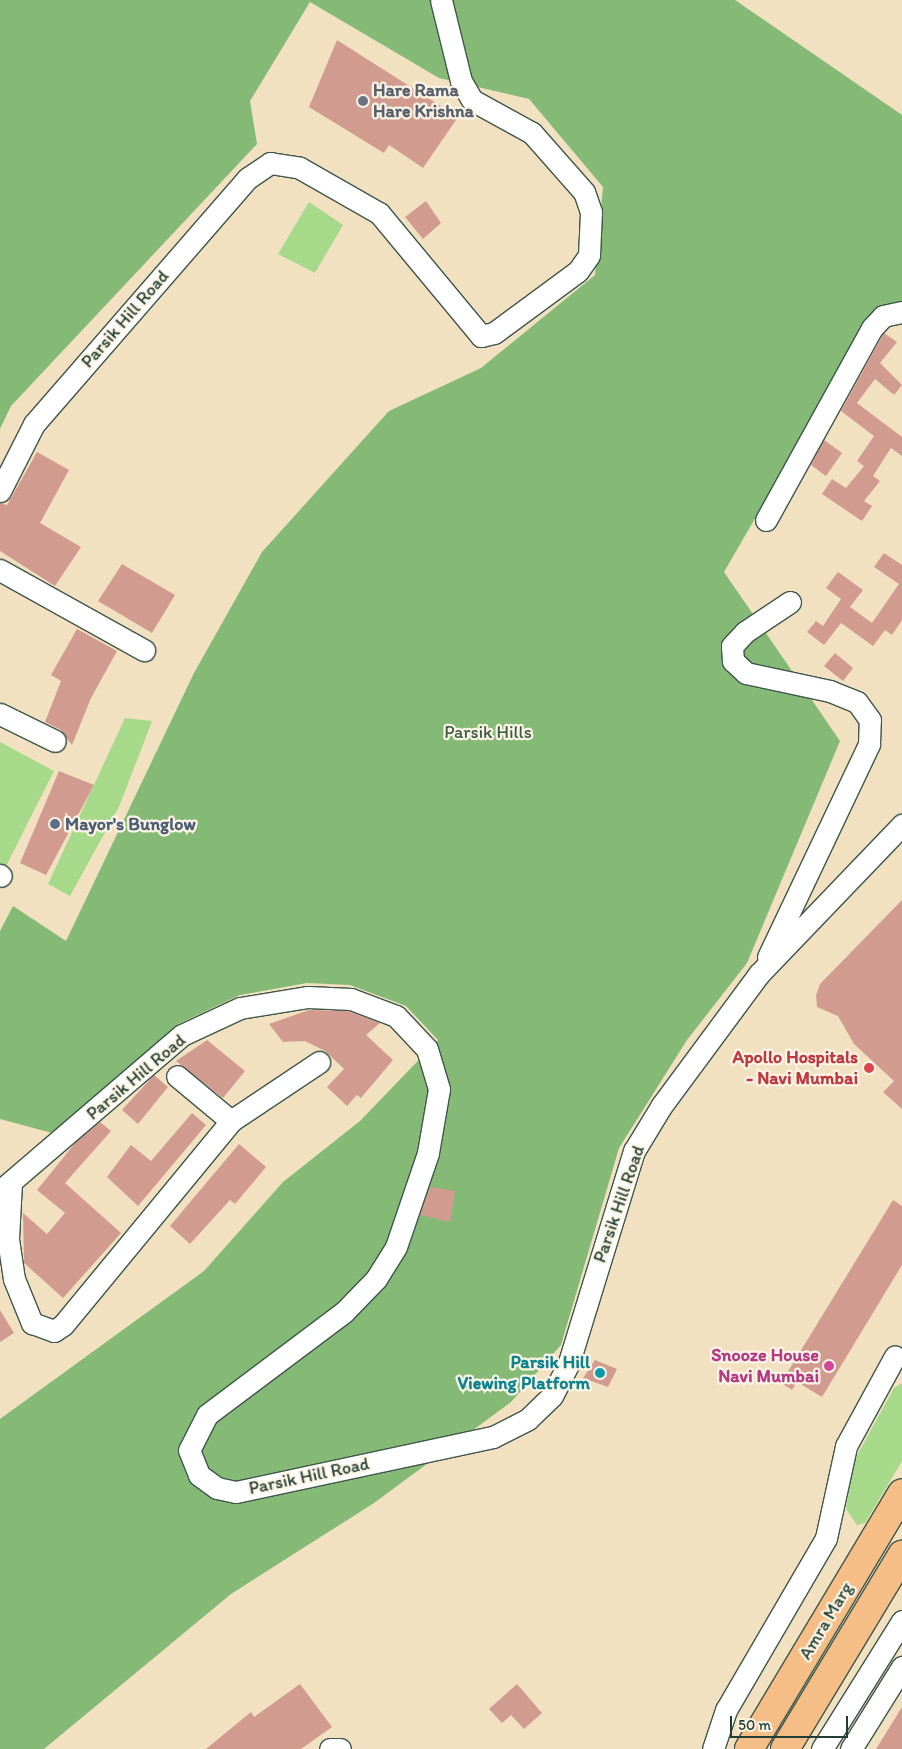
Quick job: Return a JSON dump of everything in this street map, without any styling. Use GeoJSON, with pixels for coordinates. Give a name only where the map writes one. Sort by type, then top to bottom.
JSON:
{"type":"FeatureCollection","features":[{"type":"Feature","properties":{"kind":"highway","name":"Amra Marg"},"geometry":{"type":"LineString","coordinates":[[749,1749],[902,1493]]}},
{"type":"Feature","properties":{"kind":"highway","name":"Amra Marg"},"geometry":{"type":"LineString","coordinates":[[784,1749],[902,1554]]}},
{"type":"Feature","properties":{"kind":"street","name":"Parsik Hill Road"},"geometry":{"type":"LineString","coordinates":[[0,491],[34,424],[248,178],[270,163],[300,168],[379,213],[481,336],[494,333],[578,271],[589,255],[591,212],[584,192],[532,133],[472,100],[461,81],[441,0]]}},
{"type":"Feature","properties":{"kind":"street"},"geometry":{"type":"LineString","coordinates":[[766,520],[872,328],[883,316],[902,312]]}},
{"type":"Feature","properties":{"kind":"street"},"geometry":{"type":"LineString","coordinates":[[0,570],[144,650]]}},
{"type":"Feature","properties":{"kind":"street"},"geometry":{"type":"LineString","coordinates":[[759,974],[869,744],[870,720],[856,702],[830,691],[746,673],[734,661],[732,646],[745,632],[790,602]]}},
{"type":"Feature","properties":{"kind":"street"},"geometry":{"type":"LineString","coordinates":[[0,714],[55,741]]}},
{"type":"Feature","properties":{"kind":"street","name":"Parsik Hill Road"},"geometry":{"type":"LineString","coordinates":[[6,1187],[182,1035],[240,1008],[308,997],[351,999],[396,1016],[427,1049],[439,1089],[428,1153],[396,1247],[376,1279],[344,1312],[207,1415],[189,1450],[199,1475],[217,1488],[236,1492],[493,1437],[528,1419],[552,1396],[569,1362],[634,1151],[710,1037],[759,974],[902,825]]}},
{"type":"Feature","properties":{"kind":"street"},"geometry":{"type":"LineString","coordinates":[[6,1187],[8,1239],[14,1279],[32,1323],[54,1331],[63,1325],[231,1121],[320,1062]]}},
{"type":"Feature","properties":{"kind":"street"},"geometry":{"type":"LineString","coordinates":[[177,1076],[231,1121]]}},
{"type":"Feature","properties":{"kind":"street"},"geometry":{"type":"LineString","coordinates":[[713,1749],[726,1710],[826,1538],[846,1446],[900,1355]]}},
{"type":"Feature","properties":{"kind":"street"},"geometry":{"type":"LineString","coordinates":[[822,1749],[902,1621]]}},
{"type":"Feature","properties":{"kind":"street"},"geometry":{"type":"LineString","coordinates":[[851,1749],[902,1667]]}},
{"type":"Feature","properties":{"kind":"street"},"geometry":{"type":"LineString","coordinates":[[330,1749],[340,1749]]}},
{"type":"Feature","properties":{"kind":"green space","name":"Parsik Hills"},"geometry":{"type":"Polygon","coordinates":[[[0,0],[735,0],[902,115],[902,308],[877,308],[724,572],[840,741],[747,963],[687,1040],[619,1148],[561,1345],[511,1402],[374,1503],[231,1594],[44,1749],[0,1749],[0,1419],[204,1271],[283,1182],[360,1121],[438,1040],[406,1006],[350,985],[307,983],[240,995],[178,1024],[56,1134],[0,1119],[0,931],[13,906],[66,941],[194,673],[262,552],[389,411],[481,368],[595,275],[603,187],[529,99],[439,78],[310,2],[250,101],[257,144],[11,406],[0,429],[0,0]]]}},
{"type":"Feature","properties":{"kind":"green space"},"geometry":{"type":"Polygon","coordinates":[[[309,202],[343,225],[315,273],[278,254],[309,202]]]}},
{"type":"Feature","properties":{"kind":"green space"},"geometry":{"type":"Polygon","coordinates":[[[125,718],[152,721],[119,807],[70,896],[48,884],[125,718]]]}},
{"type":"Feature","properties":{"kind":"green space"},"geometry":{"type":"Polygon","coordinates":[[[0,742],[54,771],[1,876],[0,875],[0,742]]]}},
{"type":"Feature","properties":{"kind":"green space"},"geometry":{"type":"Polygon","coordinates":[[[902,1383],[902,1461],[865,1523],[857,1525],[846,1509],[854,1461],[894,1388],[902,1383]]]}},
{"type":"Feature","properties":{"kind":"building","name":"Hare Rama Hare Krishna"},"geometry":{"type":"Polygon","coordinates":[[[337,40],[458,117],[423,168],[389,145],[384,153],[309,107],[337,40]]]}},
{"type":"Feature","properties":{"kind":"building"},"geometry":{"type":"Polygon","coordinates":[[[426,201],[441,223],[423,239],[405,217],[426,201]]]}},
{"type":"Feature","properties":{"kind":"building"},"geometry":{"type":"Polygon","coordinates":[[[884,333],[897,342],[880,363],[902,385],[894,395],[875,379],[857,403],[902,437],[902,456],[891,448],[873,476],[880,481],[864,501],[872,506],[862,521],[822,494],[832,479],[846,488],[864,466],[857,461],[874,436],[841,411],[884,333]]]}},
{"type":"Feature","properties":{"kind":"building"},"geometry":{"type":"Polygon","coordinates":[[[824,440],[842,453],[826,476],[811,465],[824,440]]]}},
{"type":"Feature","properties":{"kind":"building"},"geometry":{"type":"Polygon","coordinates":[[[37,452],[69,470],[40,523],[81,547],[55,586],[0,551],[0,503],[7,505],[37,452]]]}},
{"type":"Feature","properties":{"kind":"building"},"geometry":{"type":"Polygon","coordinates":[[[884,553],[902,565],[902,620],[892,635],[885,630],[873,646],[841,623],[824,645],[807,632],[816,621],[823,626],[841,599],[826,588],[838,572],[863,590],[850,607],[872,623],[899,584],[874,567],[884,553]]]}},
{"type":"Feature","properties":{"kind":"building"},"geometry":{"type":"Polygon","coordinates":[[[122,564],[175,595],[152,633],[98,601],[122,564]]]}},
{"type":"Feature","properties":{"kind":"building"},"geometry":{"type":"Polygon","coordinates":[[[77,629],[117,651],[91,698],[72,745],[61,730],[45,722],[61,681],[51,675],[77,629]]]}},
{"type":"Feature","properties":{"kind":"building"},"geometry":{"type":"Polygon","coordinates":[[[835,653],[853,668],[843,681],[824,666],[835,653]]]}},
{"type":"Feature","properties":{"kind":"building","name":"Mayor's Bunglow"},"geometry":{"type":"Polygon","coordinates":[[[59,771],[94,785],[46,875],[20,863],[59,771]]]}},
{"type":"Feature","properties":{"kind":"building","name":"Apollo Hospitals - Navi Mumbai"},"geometry":{"type":"Polygon","coordinates":[[[902,900],[902,1109],[883,1092],[894,1081],[854,1044],[838,1016],[817,1007],[816,995],[820,984],[902,900]]]}},
{"type":"Feature","properties":{"kind":"building"},"geometry":{"type":"Polygon","coordinates":[[[309,1010],[348,1011],[380,1023],[366,1035],[393,1060],[361,1098],[357,1095],[347,1106],[327,1087],[344,1069],[325,1051],[305,1041],[283,1042],[269,1024],[309,1010]]]}},
{"type":"Feature","properties":{"kind":"building"},"geometry":{"type":"Polygon","coordinates":[[[207,1040],[245,1071],[223,1098],[176,1061],[207,1040]]]}},
{"type":"Feature","properties":{"kind":"building"},"geometry":{"type":"Polygon","coordinates":[[[154,1075],[168,1087],[138,1124],[122,1110],[154,1075]]]}},
{"type":"Feature","properties":{"kind":"building"},"geometry":{"type":"Polygon","coordinates":[[[192,1113],[206,1125],[138,1206],[107,1177],[131,1145],[151,1161],[192,1113]]]}},
{"type":"Feature","properties":{"kind":"building"},"geometry":{"type":"Polygon","coordinates":[[[100,1122],[111,1131],[65,1183],[121,1233],[63,1298],[24,1263],[23,1213],[47,1234],[65,1213],[37,1190],[76,1142],[100,1122]]]}},
{"type":"Feature","properties":{"kind":"building"},"geometry":{"type":"Polygon","coordinates":[[[239,1144],[266,1167],[235,1204],[230,1200],[190,1244],[170,1226],[239,1144]]]}},
{"type":"Feature","properties":{"kind":"building"},"geometry":{"type":"Polygon","coordinates":[[[430,1187],[455,1191],[450,1222],[420,1215],[430,1187]]]}},
{"type":"Feature","properties":{"kind":"building"},"geometry":{"type":"Polygon","coordinates":[[[893,1200],[902,1206],[902,1265],[822,1397],[797,1382],[792,1390],[781,1383],[893,1200]]]}},
{"type":"Feature","properties":{"kind":"building"},"geometry":{"type":"Polygon","coordinates":[[[0,1310],[14,1333],[0,1342],[0,1310]]]}},
{"type":"Feature","properties":{"kind":"building","name":"Parsik Hill Viewing Platform"},"geometry":{"type":"Polygon","coordinates":[[[595,1360],[617,1369],[608,1387],[583,1378],[595,1360]]]}},
{"type":"Feature","properties":{"kind":"building"},"geometry":{"type":"Polygon","coordinates":[[[300,1684],[332,1727],[301,1749],[206,1749],[251,1712],[254,1717],[300,1684]]]}},
{"type":"Feature","properties":{"kind":"building"},"geometry":{"type":"Polygon","coordinates":[[[517,1684],[542,1713],[524,1729],[511,1715],[502,1723],[489,1709],[517,1684]]]}},
{"type":"Feature","properties":{"kind":"building"},"geometry":{"type":"Polygon","coordinates":[[[902,1707],[902,1749],[876,1749],[902,1707]]]}},
{"type":"Feature","properties":{"kind":"place","name":"Hare Rama Hare Krishna"},"geometry":{"type":"Point","coordinates":[363,101]}},
{"type":"Feature","properties":{"kind":"place","name":"Mayor's Bunglow"},"geometry":{"type":"Point","coordinates":[55,824]}},
{"type":"Feature","properties":{"kind":"place","name":"Apollo Hospitals - Navi Mumbai"},"geometry":{"type":"Point","coordinates":[869,1068]}},
{"type":"Feature","properties":{"kind":"place","name":"Snooze House Navi Mumbai"},"geometry":{"type":"Point","coordinates":[829,1366]}},
{"type":"Feature","properties":{"kind":"place","name":"Parsik Hill Viewing Platform"},"geometry":{"type":"Point","coordinates":[600,1373]}}]}
